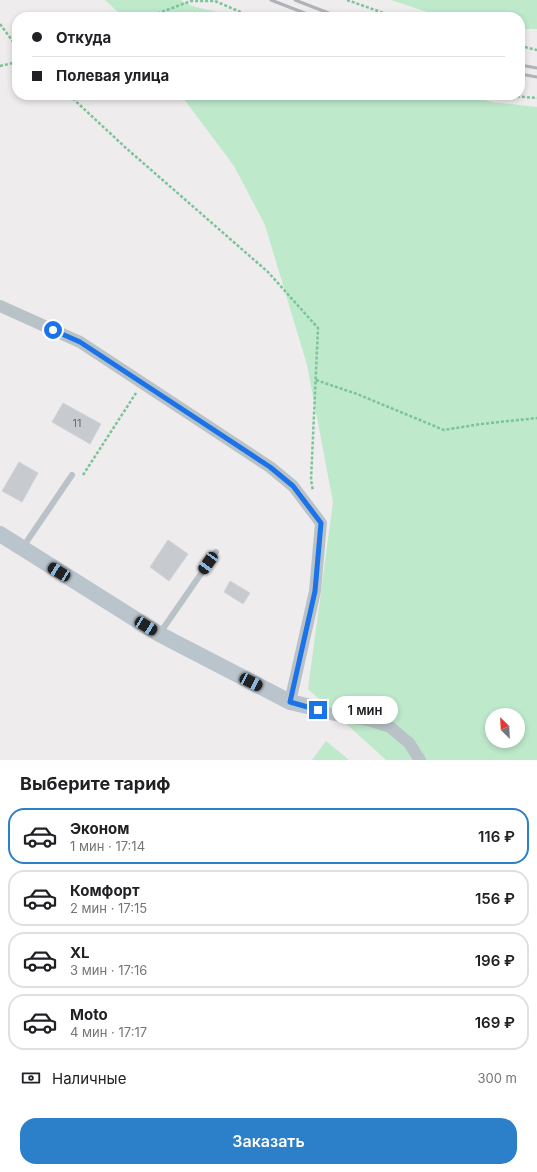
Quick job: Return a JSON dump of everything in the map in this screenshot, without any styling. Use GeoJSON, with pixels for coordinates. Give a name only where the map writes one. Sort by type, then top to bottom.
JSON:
{"type":"FeatureCollection","features":[{"type":"Feature","properties":{"kind":"street"},"geometry":{"type":"LineString","coordinates":[[0,306],[80,342],[270,467],[293,486],[321,523],[315,591],[290,702]]}},
{"type":"Feature","properties":{"kind":"street"},"geometry":{"type":"LineString","coordinates":[[0,534],[159,634],[290,702],[330,714],[368,720],[390,727],[409,742],[420,760]]}},
{"type":"Feature","properties":{"kind":"lane"},"geometry":{"type":"LineString","coordinates":[[22,549],[72,475]]}},
{"type":"Feature","properties":{"kind":"lane"},"geometry":{"type":"LineString","coordinates":[[159,634],[216,552]]}},
{"type":"Feature","properties":{"kind":"path"},"geometry":{"type":"LineString","coordinates":[[347,0],[381,12]]}},
{"type":"Feature","properties":{"kind":"path"},"geometry":{"type":"LineString","coordinates":[[161,12],[191,1],[215,1],[240,12]]}},
{"type":"Feature","properties":{"kind":"path"},"geometry":{"type":"LineString","coordinates":[[0,24],[12,40]]}},
{"type":"Feature","properties":{"kind":"path"},"geometry":{"type":"LineString","coordinates":[[525,47],[537,50]]}},
{"type":"Feature","properties":{"kind":"path"},"geometry":{"type":"LineString","coordinates":[[0,66],[12,63]]}},
{"type":"Feature","properties":{"kind":"path"},"geometry":{"type":"LineString","coordinates":[[525,97],[537,98]]}},
{"type":"Feature","properties":{"kind":"path"},"geometry":{"type":"LineString","coordinates":[[74,100],[126,148],[268,272],[318,328],[311,480],[314,495]]}},
{"type":"Feature","properties":{"kind":"path"},"geometry":{"type":"LineString","coordinates":[[316,380],[357,394],[444,430],[481,424],[537,418]]}},
{"type":"Feature","properties":{"kind":"path"},"geometry":{"type":"LineString","coordinates":[[83,475],[142,383]]}},
{"type":"Feature","properties":{"kind":"green space"},"geometry":{"type":"Polygon","coordinates":[[[105,0],[181,0],[187,4],[217,12],[118,12],[105,0]]]}},
{"type":"Feature","properties":{"kind":"green space"},"geometry":{"type":"Polygon","coordinates":[[[391,0],[537,0],[537,29],[525,29],[525,12],[427,12],[391,0]]]}},
{"type":"Feature","properties":{"kind":"green space"},"geometry":{"type":"Polygon","coordinates":[[[185,100],[485,100],[537,107],[537,760],[386,760],[308,689],[333,502],[307,365],[265,225],[234,166],[185,100]]]}},
{"type":"Feature","properties":{"kind":"green space"},"geometry":{"type":"Polygon","coordinates":[[[326,741],[349,760],[312,760],[326,741]]]}},
{"type":"Feature","properties":{"kind":"building"},"geometry":{"type":"Polygon","coordinates":[[[63,403],[101,424],[90,444],[52,422],[63,403]]]}},
{"type":"Feature","properties":{"kind":"building"},"geometry":{"type":"Polygon","coordinates":[[[19,462],[38,473],[22,502],[2,491],[19,462]]]}},
{"type":"Feature","properties":{"kind":"building"},"geometry":{"type":"Polygon","coordinates":[[[168,540],[188,554],[169,581],[150,567],[168,540]]]}},
{"type":"Feature","properties":{"kind":"building"},"geometry":{"type":"Polygon","coordinates":[[[230,581],[250,593],[243,604],[224,592],[230,581]]]}},
{"type":"Feature","properties":{"kind":"railway"},"geometry":{"type":"LineString","coordinates":[[271,0],[302,12]]}},
{"type":"Feature","properties":{"kind":"railway"},"geometry":{"type":"LineString","coordinates":[[295,0],[326,12]]}},
{"type":"Feature","properties":{"kind":"railway"},"geometry":{"type":"LineString","coordinates":[[525,66],[537,68]]}},
{"type":"Feature","properties":{"kind":"railway"},"geometry":{"type":"LineString","coordinates":[[525,75],[537,77]]}},
{"type":"Feature","properties":{"kind":"route"},"geometry":{"type":"LineString","coordinates":[[53,330],[80,342],[270,467],[293,486],[321,523],[315,591],[290,702],[318,710]]}}]}
